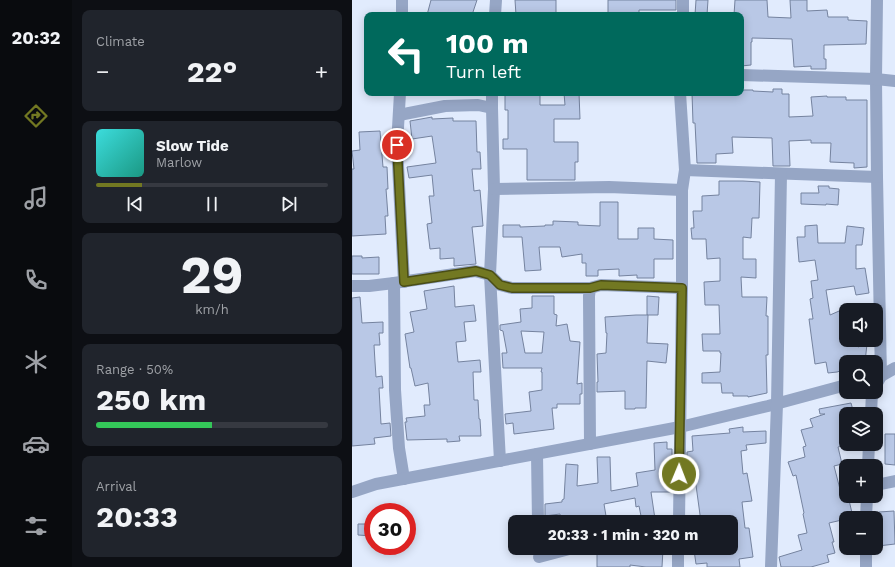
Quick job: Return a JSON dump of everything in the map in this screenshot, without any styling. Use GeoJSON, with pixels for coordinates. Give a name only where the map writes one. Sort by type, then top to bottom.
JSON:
{"type":"FeatureCollection","features":[{"type":"Feature","properties":{"kind":"street"},"geometry":{"type":"LineString","coordinates":[[402,0],[402,12]]}},
{"type":"Feature","properties":{"kind":"street"},"geometry":{"type":"LineString","coordinates":[[496,0],[496,12]]}},
{"type":"Feature","properties":{"kind":"street"},"geometry":{"type":"LineString","coordinates":[[682,12],[683,0]]}},
{"type":"Feature","properties":{"kind":"street"},"geometry":{"type":"LineString","coordinates":[[877,0],[878,355]]}},
{"type":"Feature","properties":{"kind":"street"},"geometry":{"type":"LineString","coordinates":[[744,75],[876,79],[895,81]]}},
{"type":"Feature","properties":{"kind":"street"},"geometry":{"type":"LineString","coordinates":[[400,96],[397,145],[399,282],[395,390],[399,448],[404,479]]}},
{"type":"Feature","properties":{"kind":"street"},"geometry":{"type":"LineString","coordinates":[[492,96],[494,189],[490,275],[500,461]]}},
{"type":"Feature","properties":{"kind":"street"},"geometry":{"type":"LineString","coordinates":[[676,515],[680,427],[682,190],[685,170],[680,96]]}},
{"type":"Feature","properties":{"kind":"street"},"geometry":{"type":"LineString","coordinates":[[399,115],[446,106],[478,105],[492,108]]}},
{"type":"Feature","properties":{"kind":"street"},"geometry":{"type":"LineString","coordinates":[[685,170],[877,177]]}},
{"type":"Feature","properties":{"kind":"street"},"geometry":{"type":"LineString","coordinates":[[771,567],[777,404],[782,174]]}},
{"type":"Feature","properties":{"kind":"street"},"geometry":{"type":"LineString","coordinates":[[494,189],[609,187],[682,190]]}},
{"type":"Feature","properties":{"kind":"street"},"geometry":{"type":"LineString","coordinates":[[352,286],[369,286],[476,271],[490,275],[500,285],[512,288],[590,288],[601,285],[682,288]]}},
{"type":"Feature","properties":{"kind":"street"},"geometry":{"type":"LineString","coordinates":[[590,288],[590,444]]}},
{"type":"Feature","properties":{"kind":"street"},"geometry":{"type":"LineString","coordinates":[[883,376],[895,368]]}},
{"type":"Feature","properties":{"kind":"street"},"geometry":{"type":"LineString","coordinates":[[883,378],[895,374]]}},
{"type":"Feature","properties":{"kind":"street"},"geometry":{"type":"LineString","coordinates":[[352,492],[376,484],[680,427],[777,404],[839,387]]}},
{"type":"Feature","properties":{"kind":"street"},"geometry":{"type":"LineString","coordinates":[[536,454],[538,515]]}},
{"type":"Feature","properties":{"kind":"street"},"geometry":{"type":"LineString","coordinates":[[883,484],[895,481]]}},
{"type":"Feature","properties":{"kind":"street"},"geometry":{"type":"LineString","coordinates":[[678,555],[678,567]]}},
{"type":"Feature","properties":{"kind":"street"},"geometry":{"type":"LineString","coordinates":[[866,555],[866,567]]}},
{"type":"Feature","properties":{"kind":"building"},"geometry":{"type":"Polygon","coordinates":[[[431,0],[477,0],[473,12],[428,12],[431,0]]]}},
{"type":"Feature","properties":{"kind":"building"},"geometry":{"type":"Polygon","coordinates":[[[515,0],[556,0],[556,12],[516,12],[515,0]]]}},
{"type":"Feature","properties":{"kind":"building"},"geometry":{"type":"Polygon","coordinates":[[[608,0],[676,0],[676,10],[608,12],[608,0]]]}},
{"type":"Feature","properties":{"kind":"building"},"geometry":{"type":"Polygon","coordinates":[[[696,0],[708,0],[707,12],[695,12],[696,0]]]}},
{"type":"Feature","properties":{"kind":"building"},"geometry":{"type":"Polygon","coordinates":[[[735,0],[767,0],[768,17],[791,18],[790,0],[807,0],[807,11],[827,10],[828,17],[848,17],[848,20],[867,21],[866,44],[824,45],[826,69],[811,69],[811,66],[794,67],[792,39],[752,38],[751,65],[744,66],[744,12],[734,12],[735,0]]]}},
{"type":"Feature","properties":{"kind":"building"},"geometry":{"type":"Polygon","coordinates":[[[773,89],[782,89],[782,94],[789,94],[789,117],[813,116],[811,97],[846,97],[846,100],[867,100],[867,167],[854,168],[854,163],[830,162],[831,143],[811,143],[811,140],[789,141],[790,166],[773,166],[772,138],[732,137],[733,153],[716,154],[716,163],[697,163],[692,96],[744,96],[744,90],[773,92],[773,89]]]}},
{"type":"Feature","properties":{"kind":"building"},"geometry":{"type":"Polygon","coordinates":[[[505,96],[540,96],[540,105],[565,105],[564,96],[579,96],[580,119],[554,119],[554,142],[578,142],[578,162],[575,162],[575,180],[527,180],[527,149],[503,149],[503,139],[508,139],[508,110],[505,110],[505,96]]]}},
{"type":"Feature","properties":{"kind":"building"},"geometry":{"type":"Polygon","coordinates":[[[432,117],[432,119],[453,118],[453,121],[476,121],[477,152],[480,152],[481,169],[472,169],[474,191],[480,190],[483,226],[472,227],[476,264],[454,266],[454,258],[440,259],[440,248],[430,249],[427,224],[432,223],[429,196],[434,196],[432,175],[409,178],[407,167],[436,163],[432,136],[412,139],[410,121],[432,117]]]}},
{"type":"Feature","properties":{"kind":"building"},"geometry":{"type":"Polygon","coordinates":[[[380,131],[383,167],[387,167],[388,189],[386,189],[388,216],[385,216],[386,234],[352,236],[352,169],[354,169],[352,151],[360,150],[359,132],[380,131]]]}},
{"type":"Feature","properties":{"kind":"building"},"geometry":{"type":"Polygon","coordinates":[[[719,181],[760,182],[759,218],[752,218],[751,238],[743,237],[743,259],[756,259],[756,278],[741,277],[742,297],[767,297],[767,393],[748,397],[733,396],[733,393],[722,393],[721,383],[702,383],[702,373],[720,372],[721,353],[720,351],[703,351],[702,334],[720,334],[719,305],[705,305],[704,282],[720,281],[720,258],[707,259],[706,239],[692,239],[691,228],[694,228],[693,211],[702,211],[702,196],[719,195],[719,181]]]}},
{"type":"Feature","properties":{"kind":"building"},"geometry":{"type":"Polygon","coordinates":[[[818,186],[829,186],[829,188],[839,189],[838,205],[801,204],[801,193],[819,193],[818,186]]]}},
{"type":"Feature","properties":{"kind":"building"},"geometry":{"type":"Polygon","coordinates":[[[600,202],[618,202],[618,239],[638,239],[638,228],[654,228],[654,239],[673,240],[673,259],[654,259],[654,278],[637,278],[637,275],[619,276],[619,269],[598,270],[598,276],[586,276],[586,263],[582,263],[582,254],[562,257],[560,247],[539,247],[541,270],[525,271],[522,237],[503,237],[503,225],[520,225],[520,227],[545,226],[553,225],[553,221],[578,222],[578,225],[600,226],[600,202]]]}},
{"type":"Feature","properties":{"kind":"building"},"geometry":{"type":"Polygon","coordinates":[[[817,225],[818,243],[845,243],[847,226],[864,228],[862,245],[856,245],[856,269],[865,268],[869,293],[856,295],[854,286],[826,290],[830,315],[839,311],[839,347],[867,347],[866,355],[839,355],[839,371],[837,372],[828,373],[826,362],[815,364],[809,319],[813,319],[810,299],[813,298],[811,281],[818,280],[815,260],[799,262],[797,237],[805,237],[805,226],[817,225]]]}},
{"type":"Feature","properties":{"kind":"building"},"geometry":{"type":"Polygon","coordinates":[[[352,256],[362,256],[362,258],[379,257],[379,274],[352,274],[352,256]]]}},
{"type":"Feature","properties":{"kind":"building"},"geometry":{"type":"Polygon","coordinates":[[[454,286],[455,307],[474,305],[476,321],[464,322],[466,341],[456,342],[458,362],[480,360],[481,372],[473,372],[474,400],[478,400],[481,436],[459,436],[460,441],[447,442],[447,439],[407,440],[406,418],[425,416],[424,405],[430,405],[428,383],[415,386],[410,368],[405,334],[414,332],[410,312],[427,309],[424,291],[454,286]]]}},
{"type":"Feature","properties":{"kind":"building"},"geometry":{"type":"Polygon","coordinates":[[[532,296],[554,296],[554,314],[557,315],[556,326],[567,324],[570,341],[580,342],[577,384],[582,383],[582,394],[580,394],[580,404],[557,404],[557,408],[552,408],[554,429],[514,434],[513,423],[506,424],[505,414],[531,411],[529,392],[542,390],[542,368],[503,368],[502,353],[507,353],[503,331],[500,330],[500,325],[521,322],[520,309],[532,308],[532,296]],[[521,331],[525,353],[542,353],[544,332],[521,331]]]}},
{"type":"Feature","properties":{"kind":"building"},"geometry":{"type":"Polygon","coordinates":[[[647,296],[659,297],[658,315],[647,315],[647,296]]]}},
{"type":"Feature","properties":{"kind":"building"},"geometry":{"type":"Polygon","coordinates":[[[360,297],[362,323],[383,322],[383,333],[379,333],[380,345],[374,345],[376,377],[382,376],[383,388],[379,388],[381,424],[390,423],[391,436],[374,438],[375,444],[352,446],[352,298],[360,297]]]}},
{"type":"Feature","properties":{"kind":"building"},"geometry":{"type":"Polygon","coordinates":[[[648,315],[647,343],[668,344],[666,363],[647,361],[646,408],[625,409],[625,391],[597,392],[597,354],[606,353],[607,333],[605,317],[648,315]]]}},
{"type":"Feature","properties":{"kind":"building"},"geometry":{"type":"Polygon","coordinates":[[[851,403],[852,407],[839,407],[838,447],[841,459],[839,459],[839,465],[834,466],[839,485],[839,503],[850,503],[852,511],[839,511],[839,521],[829,523],[835,553],[827,555],[829,562],[811,567],[781,567],[779,557],[802,550],[798,535],[807,533],[796,475],[793,476],[788,462],[805,457],[803,447],[806,446],[801,430],[813,427],[810,419],[825,414],[820,414],[819,409],[851,403]]]}},
{"type":"Feature","properties":{"kind":"building"},"geometry":{"type":"Polygon","coordinates":[[[743,427],[743,432],[766,431],[766,443],[746,445],[747,450],[741,451],[743,474],[747,473],[752,501],[742,502],[745,528],[749,528],[753,557],[739,559],[740,567],[707,567],[707,563],[696,564],[695,555],[738,555],[738,515],[700,515],[695,478],[691,478],[691,465],[687,465],[687,452],[693,451],[692,436],[730,433],[729,429],[743,427]]]}},
{"type":"Feature","properties":{"kind":"building"},"geometry":{"type":"Polygon","coordinates":[[[885,434],[895,434],[895,465],[885,464],[885,434]]]}},
{"type":"Feature","properties":{"kind":"building"},"geometry":{"type":"Polygon","coordinates":[[[667,442],[667,449],[672,449],[672,492],[651,492],[654,515],[641,515],[639,506],[636,507],[635,498],[604,504],[606,515],[545,515],[545,504],[562,502],[564,499],[566,464],[578,465],[577,486],[598,483],[597,457],[610,457],[611,491],[638,486],[636,473],[655,470],[654,443],[667,442]]]}},
{"type":"Feature","properties":{"kind":"building"},"geometry":{"type":"Polygon","coordinates":[[[894,511],[895,544],[883,545],[883,512],[894,511]]]}},
{"type":"Feature","properties":{"kind":"building"},"geometry":{"type":"Polygon","coordinates":[[[358,524],[364,524],[364,535],[358,535],[358,524]]]}},
{"type":"Feature","properties":{"kind":"building"},"geometry":{"type":"Polygon","coordinates":[[[597,555],[663,555],[662,567],[630,565],[630,567],[597,567],[597,555]]]}},
{"type":"Feature","properties":{"kind":"route"},"geometry":{"type":"LineString","coordinates":[[397,145],[404,282],[476,271],[490,275],[500,285],[512,288],[590,288],[601,285],[682,288],[679,474]]}}]}
